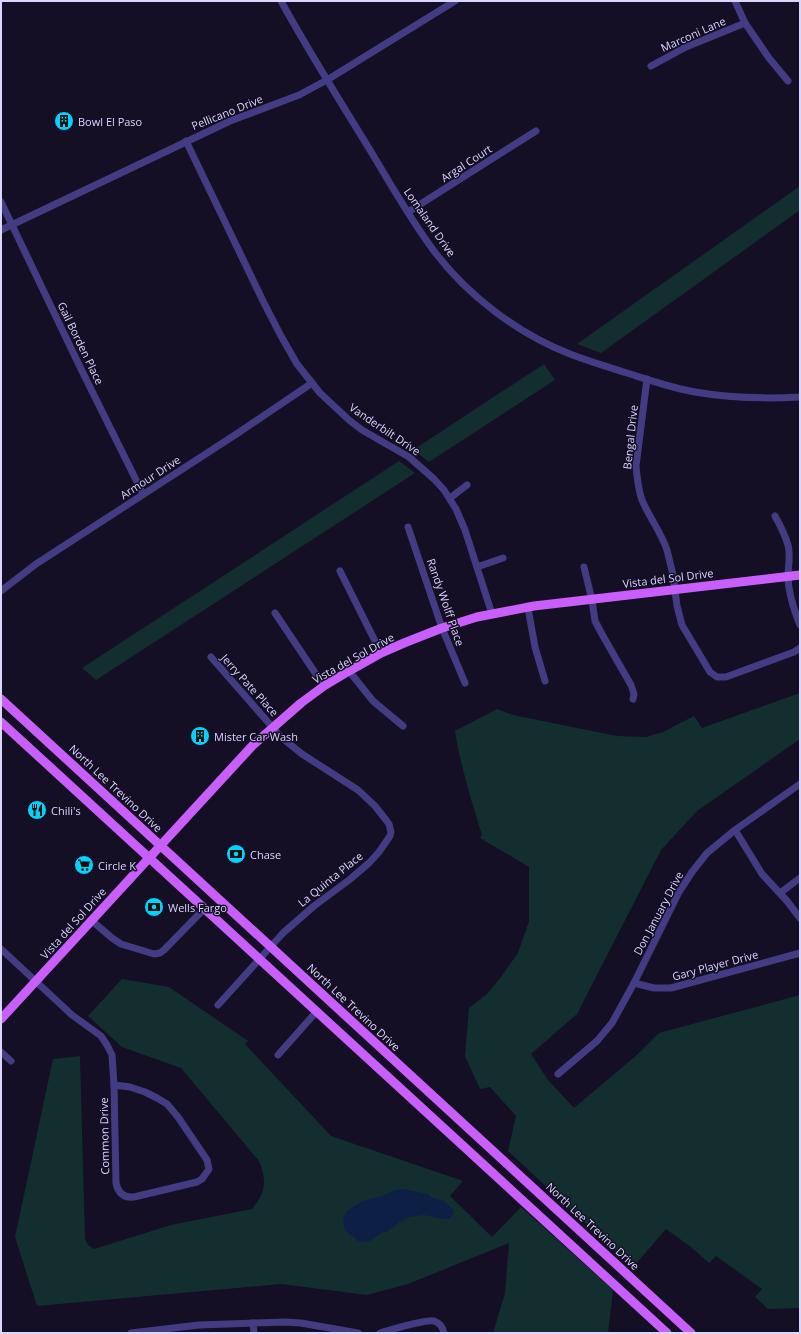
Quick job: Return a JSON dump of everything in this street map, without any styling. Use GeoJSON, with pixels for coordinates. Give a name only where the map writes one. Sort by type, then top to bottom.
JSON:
{"type":"FeatureCollection","features":[{"type":"Feature","properties":{"kind":"main road","name":"Vista del Sol Drive"},"geometry":{"type":"LineString","coordinates":[[1,1019],[253,745],[301,703],[324,686],[381,653],[442,628],[492,614],[528,608],[800,575]]}},
{"type":"Feature","properties":{"kind":"main road","name":"North Lee Trevino Drive"},"geometry":{"type":"LineString","coordinates":[[1,699],[691,1333]]}},
{"type":"Feature","properties":{"kind":"main road"},"geometry":{"type":"LineString","coordinates":[[1,722],[667,1333]]}},
{"type":"Feature","properties":{"kind":"main road"},"geometry":{"type":"LineString","coordinates":[[31,749],[42,737]]}},
{"type":"Feature","properties":{"kind":"street","name":"Lomaland Drive"},"geometry":{"type":"LineString","coordinates":[[281,1],[327,80],[408,212],[434,251],[459,280],[486,305],[511,323],[533,336],[569,354],[647,379],[688,391],[716,395],[751,399],[800,397]]}},
{"type":"Feature","properties":{"kind":"street","name":"Pellicano Drive"},"geometry":{"type":"LineString","coordinates":[[1,230],[186,141],[247,114],[286,101],[327,80],[455,1]]}},
{"type":"Feature","properties":{"kind":"street"},"geometry":{"type":"LineString","coordinates":[[735,1],[746,23],[788,81]]}},
{"type":"Feature","properties":{"kind":"street","name":"Marconi Lane"},"geometry":{"type":"LineString","coordinates":[[651,66],[686,47],[746,23]]}},
{"type":"Feature","properties":{"kind":"street","name":"Argal Court"},"geometry":{"type":"LineString","coordinates":[[408,212],[536,131]]}},
{"type":"Feature","properties":{"kind":"street","name":"Vanderbilt Drive"},"geometry":{"type":"LineString","coordinates":[[186,141],[278,331],[297,364],[312,383],[348,420],[409,458],[434,479],[450,498],[461,519],[492,614]]}},
{"type":"Feature","properties":{"kind":"street","name":"Gail Borden Place"},"geometry":{"type":"LineString","coordinates":[[1,202],[143,494]]}},
{"type":"Feature","properties":{"kind":"street","name":"Bengal Drive"},"geometry":{"type":"LineString","coordinates":[[647,379],[636,466],[637,474],[643,501],[664,541],[667,550],[682,625],[705,665],[714,675],[721,677],[794,652],[800,648]]}},
{"type":"Feature","properties":{"kind":"street","name":"Armour Drive"},"geometry":{"type":"LineString","coordinates":[[1,591],[36,564],[312,383]]}},
{"type":"Feature","properties":{"kind":"street"},"geometry":{"type":"LineString","coordinates":[[450,498],[467,484]]}},
{"type":"Feature","properties":{"kind":"street"},"geometry":{"type":"LineString","coordinates":[[775,516],[786,537],[790,558],[788,577],[791,599],[800,625]]}},
{"type":"Feature","properties":{"kind":"street","name":"Randy Wolff Place"},"geometry":{"type":"LineString","coordinates":[[408,527],[442,628],[465,683]]}},
{"type":"Feature","properties":{"kind":"street"},"geometry":{"type":"LineString","coordinates":[[477,567],[503,558]]}},
{"type":"Feature","properties":{"kind":"street"},"geometry":{"type":"LineString","coordinates":[[584,567],[592,600],[595,621],[631,686],[634,694],[633,699]]}},
{"type":"Feature","properties":{"kind":"street"},"geometry":{"type":"LineString","coordinates":[[340,571],[381,653]]}},
{"type":"Feature","properties":{"kind":"street"},"geometry":{"type":"LineString","coordinates":[[528,608],[535,647],[545,681]]}},
{"type":"Feature","properties":{"kind":"street"},"geometry":{"type":"LineString","coordinates":[[275,613],[324,686]]}},
{"type":"Feature","properties":{"kind":"street","name":"Jerry Pate Place"},"geometry":{"type":"LineString","coordinates":[[211,657],[273,727]]}},
{"type":"Feature","properties":{"kind":"street"},"geometry":{"type":"LineString","coordinates":[[349,671],[373,701],[403,726]]}},
{"type":"Feature","properties":{"kind":"street","name":"La Quinta Place"},"geometry":{"type":"LineString","coordinates":[[218,1005],[283,933],[309,910],[369,863],[387,841],[391,832],[389,824],[386,820],[375,806],[364,796],[351,785],[291,746],[273,727]]}},
{"type":"Feature","properties":{"kind":"street","name":"Don January Drive"},"geometry":{"type":"LineString","coordinates":[[558,1074],[604,1034],[612,1023],[634,983],[679,892],[707,853],[735,830],[800,784]]}},
{"type":"Feature","properties":{"kind":"street"},"geometry":{"type":"LineString","coordinates":[[735,830],[762,874],[780,893],[800,918]]}},
{"type":"Feature","properties":{"kind":"street"},"geometry":{"type":"LineString","coordinates":[[780,893],[800,878]]}},
{"type":"Feature","properties":{"kind":"street"},"geometry":{"type":"LineString","coordinates":[[92,920],[121,944],[154,954],[160,953],[164,950],[204,909]]}},
{"type":"Feature","properties":{"kind":"street","name":"Common Drive"},"geometry":{"type":"LineString","coordinates":[[1,950],[72,1015],[94,1031],[108,1045],[112,1055],[114,1085],[116,1183],[118,1190],[122,1195],[126,1197],[134,1197],[197,1182],[202,1179],[209,1169],[207,1160],[172,1109],[157,1098],[144,1092],[130,1087],[114,1085]]}},
{"type":"Feature","properties":{"kind":"street","name":"Gary Player Drive"},"geometry":{"type":"LineString","coordinates":[[634,983],[654,988],[671,988],[800,953]]}},
{"type":"Feature","properties":{"kind":"street"},"geometry":{"type":"LineString","coordinates":[[278,1055],[317,1012]]}},
{"type":"Feature","properties":{"kind":"street"},"geometry":{"type":"LineString","coordinates":[[1,1052],[11,1061]]}},
{"type":"Feature","properties":{"kind":"street"},"geometry":{"type":"LineString","coordinates":[[380,1333],[430,1320],[438,1323],[444,1333]]}},
{"type":"Feature","properties":{"kind":"street"},"geometry":{"type":"LineString","coordinates":[[253,1323],[254,1333]]}},
{"type":"Feature","properties":{"kind":"street"},"geometry":{"type":"LineString","coordinates":[[131,1333],[165,1331],[214,1324],[253,1323],[301,1323],[341,1332],[358,1333]]}},
{"type":"Feature","properties":{"kind":"green space"},"geometry":{"type":"Polygon","coordinates":[[[800,186],[800,210],[601,353],[577,344],[800,186]]]}},
{"type":"Feature","properties":{"kind":"green space"},"geometry":{"type":"Polygon","coordinates":[[[544,364],[555,380],[429,462],[413,450],[544,364]]]}},
{"type":"Feature","properties":{"kind":"green space"},"geometry":{"type":"Polygon","coordinates":[[[399,461],[415,473],[96,680],[82,668],[399,461]]]}},
{"type":"Feature","properties":{"kind":"green space"},"geometry":{"type":"Polygon","coordinates":[[[800,693],[800,739],[697,811],[661,850],[577,1014],[531,1054],[548,1080],[574,1108],[638,1054],[659,1033],[800,995],[800,1308],[768,1309],[755,1297],[762,1289],[716,1256],[709,1263],[691,1247],[666,1229],[633,1267],[508,1151],[516,1116],[490,1087],[480,1089],[465,1056],[469,1008],[487,994],[518,953],[529,921],[529,867],[480,838],[482,835],[463,771],[455,731],[497,709],[513,715],[617,736],[646,737],[663,732],[694,716],[702,728],[800,693]]]}},
{"type":"Feature","properties":{"kind":"green space"},"geometry":{"type":"Polygon","coordinates":[[[122,979],[169,987],[248,1041],[245,1044],[331,1136],[463,1181],[450,1196],[492,1237],[521,1207],[613,1290],[608,1333],[493,1333],[505,1293],[509,1243],[408,1284],[367,1295],[281,1284],[37,1306],[15,1237],[53,1059],[80,1056],[85,1239],[89,1246],[94,1249],[171,1225],[252,1209],[257,1203],[264,1186],[262,1168],[259,1161],[181,1068],[122,1047],[88,1016],[122,979]]]}},
{"type":"Feature","properties":{"kind":"water"},"geometry":{"type":"Polygon","coordinates":[[[402,1189],[428,1194],[433,1198],[444,1201],[453,1209],[453,1215],[449,1219],[424,1215],[409,1217],[401,1221],[387,1232],[383,1232],[370,1241],[364,1242],[358,1241],[345,1230],[343,1220],[347,1211],[362,1201],[380,1197],[402,1189]]]}},
{"type":"Feature","properties":{"kind":"place","name":"Bowl El Paso"},"geometry":{"type":"Point","coordinates":[64,121]}},
{"type":"Feature","properties":{"kind":"place","name":"Mister Car Wash"},"geometry":{"type":"Point","coordinates":[200,736]}},
{"type":"Feature","properties":{"kind":"place","name":"Chili's"},"geometry":{"type":"Point","coordinates":[37,810]}},
{"type":"Feature","properties":{"kind":"place","name":"Chase"},"geometry":{"type":"Point","coordinates":[236,854]}},
{"type":"Feature","properties":{"kind":"place","name":"Circle K"},"geometry":{"type":"Point","coordinates":[84,865]}},
{"type":"Feature","properties":{"kind":"place","name":"Wells Fargo"},"geometry":{"type":"Point","coordinates":[154,907]}}]}
